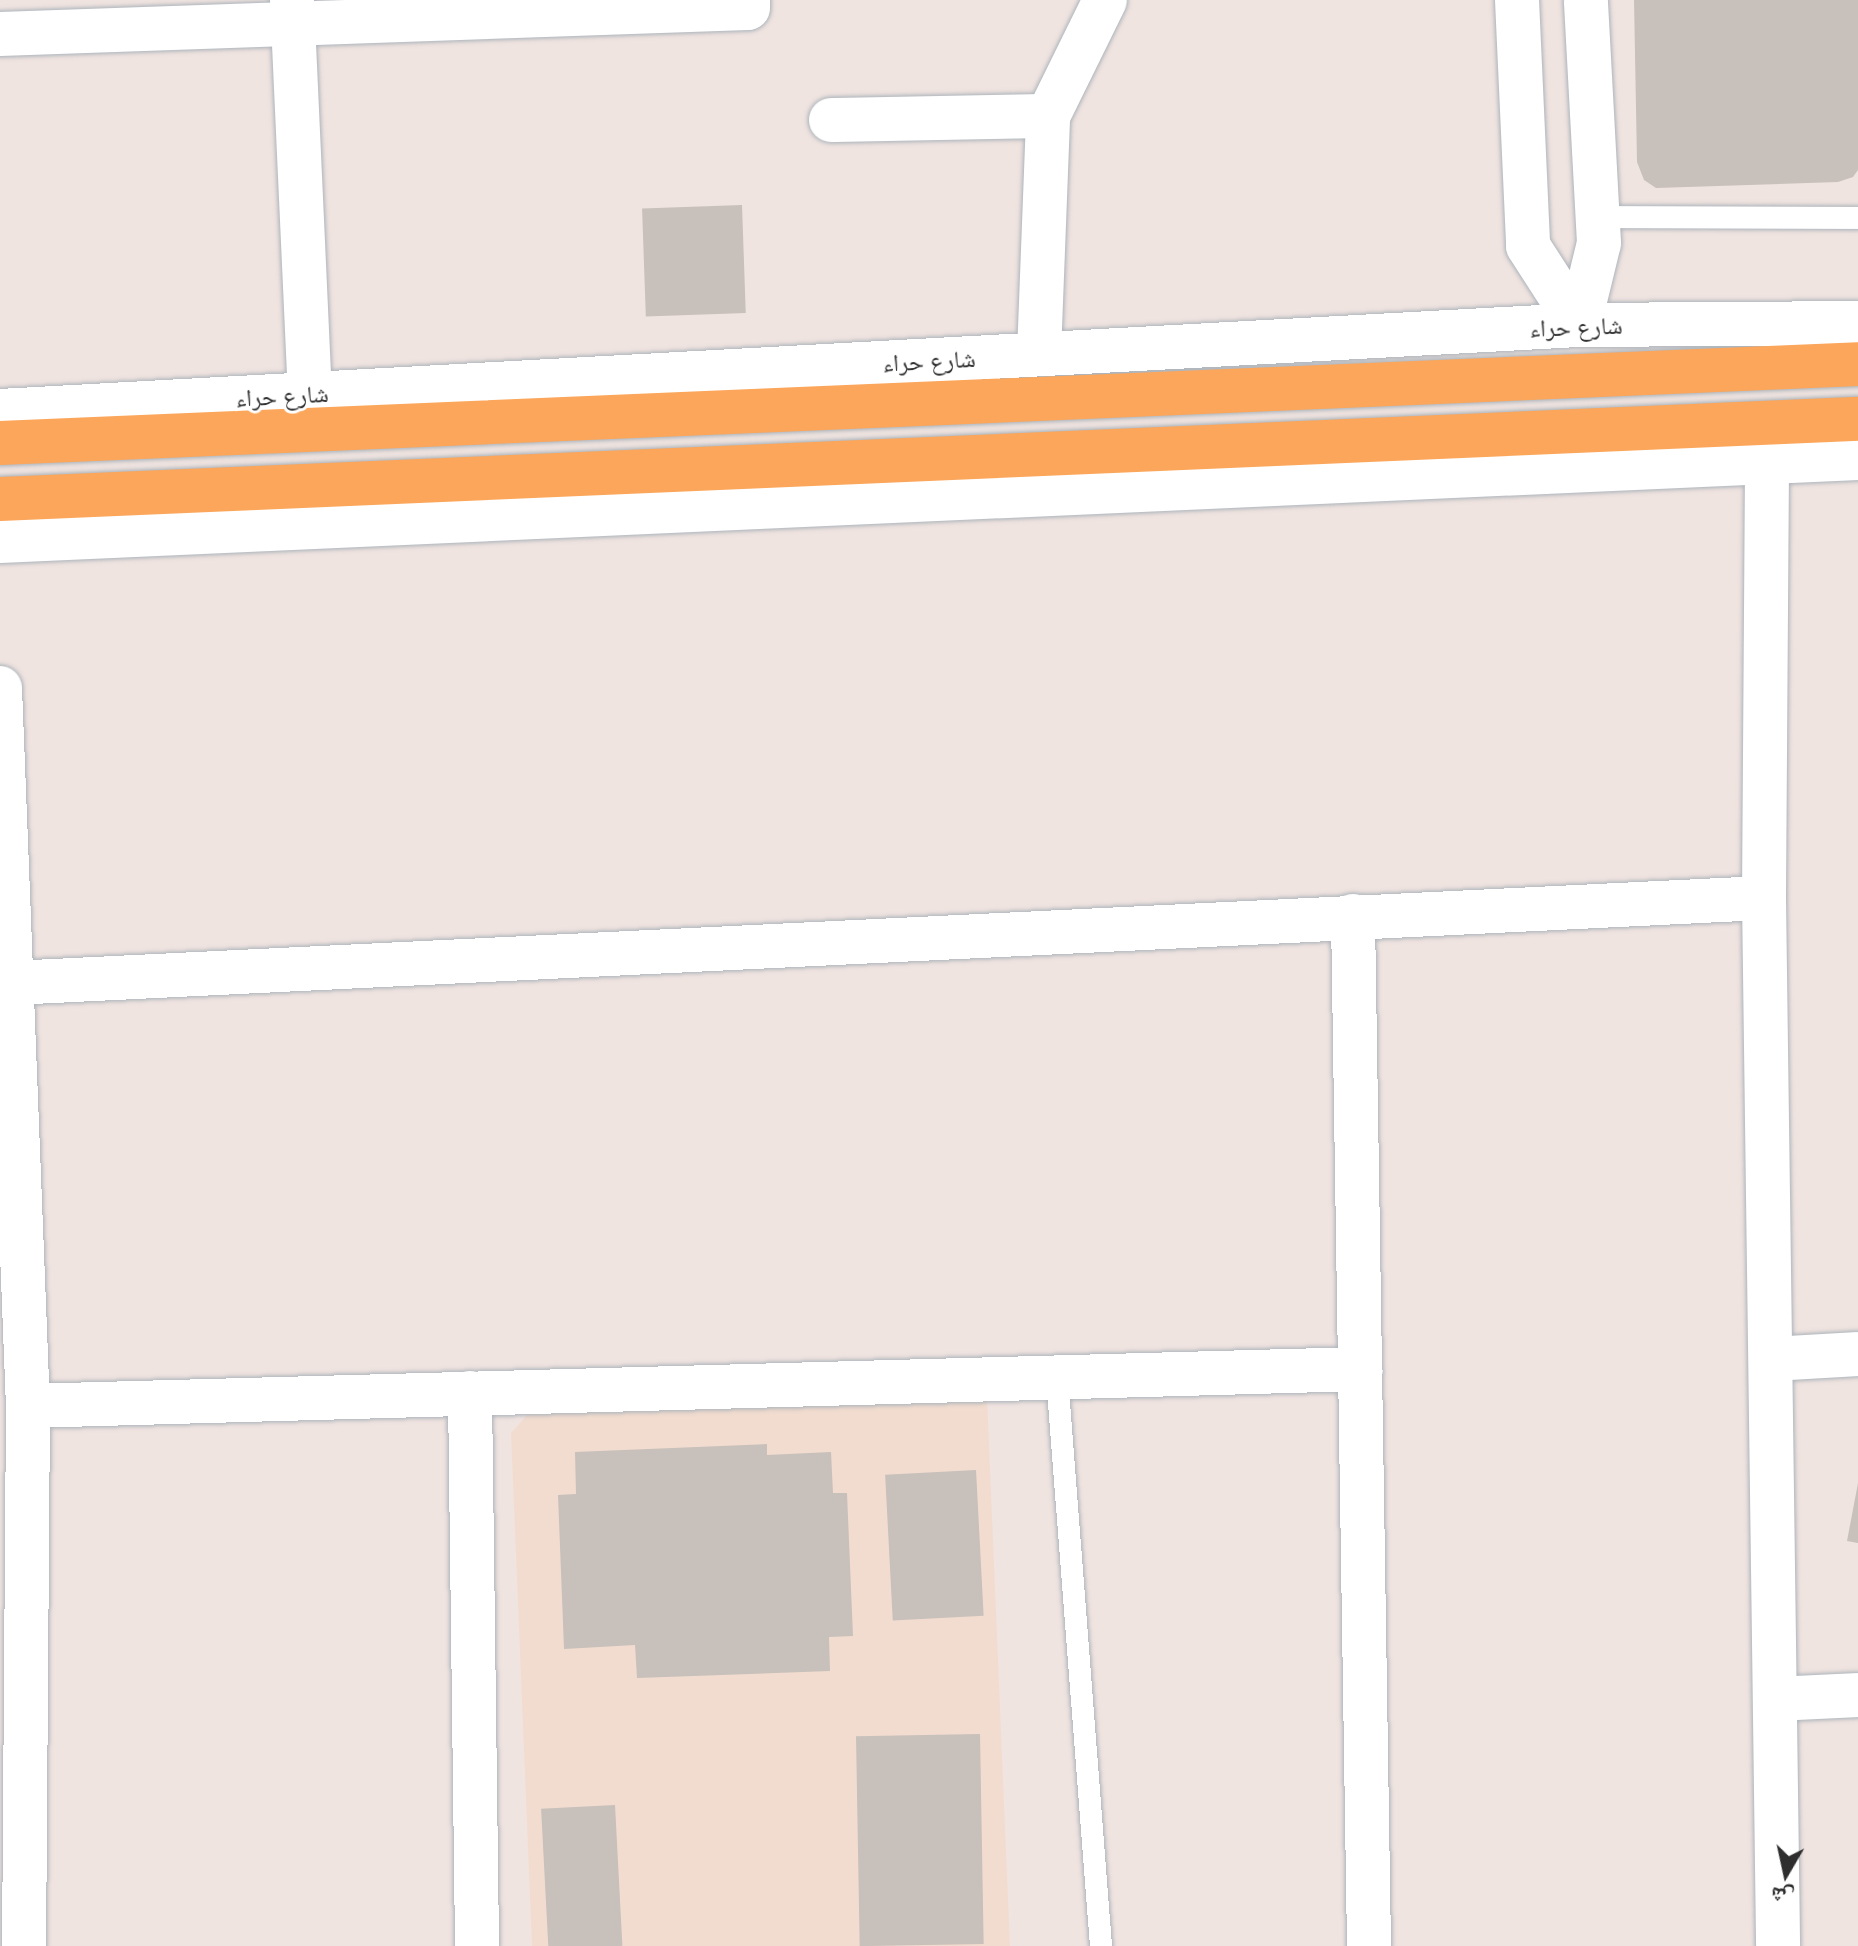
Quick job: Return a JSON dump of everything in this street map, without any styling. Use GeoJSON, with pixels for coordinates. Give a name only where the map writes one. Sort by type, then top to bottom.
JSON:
{"type":"FeatureCollection","features":[{"type":"Feature","properties":{"kind":"main road","name":"شارع حراء"},"geometry":{"type":"LineString","coordinates":[[0,443],[1858,364]]}},
{"type":"Feature","properties":{"kind":"main road"},"geometry":{"type":"LineString","coordinates":[[0,499],[1858,419]]}},
{"type":"Feature","properties":{"kind":"street"},"geometry":{"type":"LineString","coordinates":[[0,34],[292,12],[748,8],[748,0]]}},
{"type":"Feature","properties":{"kind":"street"},"geometry":{"type":"LineString","coordinates":[[1039,354],[1048,116],[1105,0]]}},
{"type":"Feature","properties":{"kind":"street"},"geometry":{"type":"LineString","coordinates":[[1517,0],[1528,246],[1579,325]]}},
{"type":"Feature","properties":{"kind":"street"},"geometry":{"type":"LineString","coordinates":[[1579,325],[1599,243],[1586,0]]}},
{"type":"Feature","properties":{"kind":"street"},"geometry":{"type":"LineString","coordinates":[[292,12],[310,393]]}},
{"type":"Feature","properties":{"kind":"street"},"geometry":{"type":"LineString","coordinates":[[831,120],[1048,116]]}},
{"type":"Feature","properties":{"kind":"street","name":"شارع حراء"},"geometry":{"type":"LineString","coordinates":[[0,411],[1579,325],[1858,323]]}},
{"type":"Feature","properties":{"kind":"street"},"geometry":{"type":"LineString","coordinates":[[0,541],[1767,466],[1858,458]]}},
{"type":"Feature","properties":{"kind":"street"},"geometry":{"type":"LineString","coordinates":[[1767,466],[1764,898],[1778,1946]]}},
{"type":"Feature","properties":{"kind":"street"},"geometry":{"type":"LineString","coordinates":[[0,688],[28,1406],[24,1946]]}},
{"type":"Feature","properties":{"kind":"street"},"geometry":{"type":"LineString","coordinates":[[12,983],[1764,898]]}},
{"type":"Feature","properties":{"kind":"street"},"geometry":{"type":"LineString","coordinates":[[1353,916],[1369,1946]]}},
{"type":"Feature","properties":{"kind":"street"},"geometry":{"type":"LineString","coordinates":[[1772,1359],[1858,1354]]}},
{"type":"Feature","properties":{"kind":"street"},"geometry":{"type":"LineString","coordinates":[[28,1406],[1360,1369]]}},
{"type":"Feature","properties":{"kind":"street"},"geometry":{"type":"LineString","coordinates":[[470,1393],[477,1946]]}},
{"type":"Feature","properties":{"kind":"street"},"geometry":{"type":"LineString","coordinates":[[1776,1699],[1858,1695]]}},
{"type":"Feature","properties":{"kind":"lane"},"geometry":{"type":"LineString","coordinates":[[1598,217],[1858,218]]}},
{"type":"Feature","properties":{"kind":"lane"},"geometry":{"type":"LineString","coordinates":[[1057,1377],[1101,1946]]}},
{"type":"Feature","properties":{"kind":"shaded area"},"geometry":{"type":"Polygon","coordinates":[[[987,1396],[1010,1946],[532,1946],[511,1433],[528,1414],[987,1396]]]}},
{"type":"Feature","properties":{"kind":"building"},"geometry":{"type":"Polygon","coordinates":[[[1634,0],[1858,0],[1858,170],[1853,177],[1838,182],[1656,188],[1644,180],[1637,162],[1634,0]]]}},
{"type":"Feature","properties":{"kind":"building"},"geometry":{"type":"Polygon","coordinates":[[[742,205],[746,313],[646,316],[642,208],[742,205]]]}},
{"type":"Feature","properties":{"kind":"building"},"geometry":{"type":"Polygon","coordinates":[[[767,1444],[767,1455],[831,1452],[833,1493],[847,1493],[853,1636],[829,1637],[830,1671],[637,1678],[635,1645],[564,1649],[558,1495],[576,1494],[575,1452],[767,1444]]]}},
{"type":"Feature","properties":{"kind":"building"},"geometry":{"type":"Polygon","coordinates":[[[976,1470],[984,1616],[893,1621],[885,1475],[976,1470]]]}},
{"type":"Feature","properties":{"kind":"building"},"geometry":{"type":"Polygon","coordinates":[[[1858,1483],[1858,1543],[1847,1541],[1858,1483]]]}},
{"type":"Feature","properties":{"kind":"building"},"geometry":{"type":"Polygon","coordinates":[[[980,1734],[984,1944],[860,1946],[856,1736],[980,1734]]]}},
{"type":"Feature","properties":{"kind":"building"},"geometry":{"type":"Polygon","coordinates":[[[615,1805],[622,1946],[548,1946],[541,1809],[615,1805]]]}}]}
